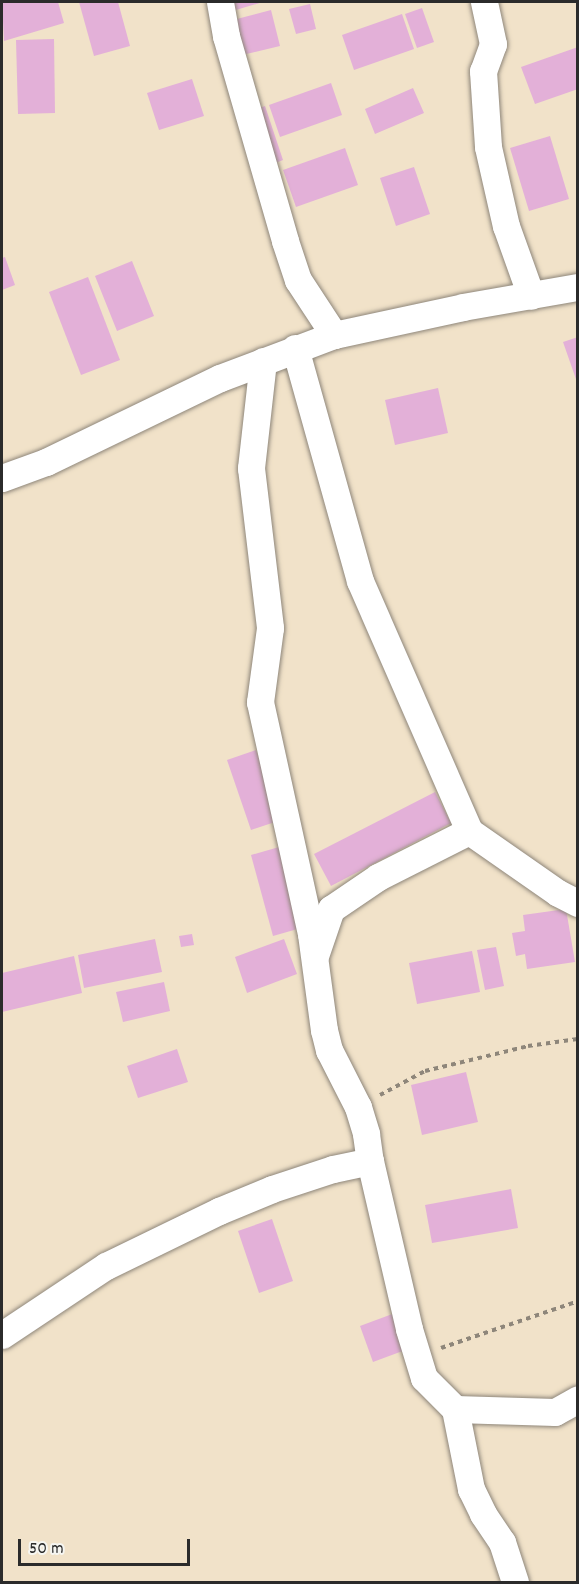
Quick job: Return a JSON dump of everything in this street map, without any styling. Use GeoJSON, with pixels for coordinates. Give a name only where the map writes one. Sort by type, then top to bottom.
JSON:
{"type":"FeatureCollection","features":[{"type":"Feature","properties":{"kind":"street"},"geometry":{"type":"LineString","coordinates":[[220,2],[226,36],[291,260],[298,280],[334,335]]}},
{"type":"Feature","properties":{"kind":"street"},"geometry":{"type":"LineString","coordinates":[[484,2],[493,44],[483,71],[488,147],[506,226],[531,296]]}},
{"type":"Feature","properties":{"kind":"street"},"geometry":{"type":"LineString","coordinates":[[2,478],[46,462],[220,378],[334,335],[578,287]]}},
{"type":"Feature","properties":{"kind":"street"},"geometry":{"type":"LineString","coordinates":[[295,348],[360,581],[469,831],[558,893],[578,903]]}},
{"type":"Feature","properties":{"kind":"street"},"geometry":{"type":"LineString","coordinates":[[263,361],[251,468],[270,628],[260,702],[314,959],[320,1009],[329,1050],[358,1107],[424,1378],[455,1409],[471,1489],[483,1514],[502,1542],[515,1582]]}},
{"type":"Feature","properties":{"kind":"street"},"geometry":{"type":"LineString","coordinates":[[314,959],[331,909],[378,877],[469,831]]}},
{"type":"Feature","properties":{"kind":"street"},"geometry":{"type":"LineString","coordinates":[[2,1335],[106,1266],[219,1211],[292,1182],[370,1161]]}},
{"type":"Feature","properties":{"kind":"street"},"geometry":{"type":"LineString","coordinates":[[455,1409],[555,1412],[578,1399]]}},
{"type":"Feature","properties":{"kind":"path"},"geometry":{"type":"LineString","coordinates":[[358,1107],[425,1071],[528,1046],[578,1039]]}},
{"type":"Feature","properties":{"kind":"path"},"geometry":{"type":"LineString","coordinates":[[417,1356],[578,1301]]}},
{"type":"Feature","properties":{"kind":"building"},"geometry":{"type":"Polygon","coordinates":[[[2,2],[58,2],[64,23],[4,41],[2,2]]]}},
{"type":"Feature","properties":{"kind":"building"},"geometry":{"type":"Polygon","coordinates":[[[79,2],[118,2],[130,46],[94,56],[79,2]]]}},
{"type":"Feature","properties":{"kind":"building"},"geometry":{"type":"Polygon","coordinates":[[[226,2],[263,2],[229,12],[226,2]]]}},
{"type":"Feature","properties":{"kind":"building"},"geometry":{"type":"Polygon","coordinates":[[[310,4],[316,29],[296,34],[289,9],[310,4]]]}},
{"type":"Feature","properties":{"kind":"building"},"geometry":{"type":"Polygon","coordinates":[[[422,8],[434,42],[417,48],[405,14],[422,8]]]}},
{"type":"Feature","properties":{"kind":"building"},"geometry":{"type":"Polygon","coordinates":[[[271,10],[280,46],[242,55],[233,20],[271,10]]]}},
{"type":"Feature","properties":{"kind":"building"},"geometry":{"type":"Polygon","coordinates":[[[402,14],[414,49],[354,70],[342,35],[402,14]]]}},
{"type":"Feature","properties":{"kind":"building"},"geometry":{"type":"Polygon","coordinates":[[[54,39],[55,113],[18,114],[16,40],[54,39]]]}},
{"type":"Feature","properties":{"kind":"building"},"geometry":{"type":"Polygon","coordinates":[[[578,47],[578,89],[535,104],[521,67],[578,47]]]}},
{"type":"Feature","properties":{"kind":"building"},"geometry":{"type":"Polygon","coordinates":[[[192,79],[204,116],[159,130],[147,93],[192,79]]]}},
{"type":"Feature","properties":{"kind":"building"},"geometry":{"type":"Polygon","coordinates":[[[331,83],[342,115],[280,137],[269,105],[331,83]]]}},
{"type":"Feature","properties":{"kind":"building"},"geometry":{"type":"Polygon","coordinates":[[[413,88],[424,113],[375,134],[365,109],[413,88]]]}},
{"type":"Feature","properties":{"kind":"building"},"geometry":{"type":"Polygon","coordinates":[[[265,106],[283,160],[273,164],[255,110],[265,106]]]}},
{"type":"Feature","properties":{"kind":"building"},"geometry":{"type":"Polygon","coordinates":[[[550,136],[569,199],[529,211],[510,148],[550,136]]]}},
{"type":"Feature","properties":{"kind":"building"},"geometry":{"type":"Polygon","coordinates":[[[345,148],[358,185],[296,207],[283,170],[345,148]]]}},
{"type":"Feature","properties":{"kind":"building"},"geometry":{"type":"Polygon","coordinates":[[[414,167],[430,214],[396,226],[380,178],[414,167]]]}},
{"type":"Feature","properties":{"kind":"building"},"geometry":{"type":"Polygon","coordinates":[[[5,257],[15,285],[2,290],[2,258],[5,257]]]}},
{"type":"Feature","properties":{"kind":"building"},"geometry":{"type":"Polygon","coordinates":[[[132,261],[154,316],[117,331],[95,276],[132,261]]]}},
{"type":"Feature","properties":{"kind":"building"},"geometry":{"type":"Polygon","coordinates":[[[88,277],[120,360],[81,375],[49,292],[88,277]]]}},
{"type":"Feature","properties":{"kind":"building"},"geometry":{"type":"Polygon","coordinates":[[[578,337],[578,382],[577,382],[563,342],[578,337]]]}},
{"type":"Feature","properties":{"kind":"building"},"geometry":{"type":"Polygon","coordinates":[[[438,388],[448,433],[395,445],[385,400],[438,388]]]}},
{"type":"Feature","properties":{"kind":"building"},"geometry":{"type":"Polygon","coordinates":[[[256,750],[281,820],[251,830],[227,760],[256,750]]]}},
{"type":"Feature","properties":{"kind":"building"},"geometry":{"type":"Polygon","coordinates":[[[435,792],[451,823],[331,886],[314,854],[435,792]]]}},
{"type":"Feature","properties":{"kind":"building"},"geometry":{"type":"Polygon","coordinates":[[[279,847],[301,928],[273,936],[251,855],[279,847]]]}},
{"type":"Feature","properties":{"kind":"building"},"geometry":{"type":"Polygon","coordinates":[[[566,909],[575,962],[527,969],[525,954],[516,956],[512,933],[525,931],[523,915],[566,909]]]}},
{"type":"Feature","properties":{"kind":"building"},"geometry":{"type":"Polygon","coordinates":[[[192,934],[194,945],[181,947],[179,936],[192,934]]]}},
{"type":"Feature","properties":{"kind":"building"},"geometry":{"type":"Polygon","coordinates":[[[155,939],[162,972],[84,988],[78,955],[155,939]]]}},
{"type":"Feature","properties":{"kind":"building"},"geometry":{"type":"Polygon","coordinates":[[[284,939],[297,974],[247,993],[235,957],[284,939]]]}},
{"type":"Feature","properties":{"kind":"building"},"geometry":{"type":"Polygon","coordinates":[[[496,947],[504,986],[485,990],[477,950],[496,947]]]}},
{"type":"Feature","properties":{"kind":"building"},"geometry":{"type":"Polygon","coordinates":[[[472,951],[480,992],[417,1004],[409,963],[472,951]]]}},
{"type":"Feature","properties":{"kind":"building"},"geometry":{"type":"Polygon","coordinates":[[[74,956],[82,993],[2,1012],[2,973],[74,956]]]}},
{"type":"Feature","properties":{"kind":"building"},"geometry":{"type":"Polygon","coordinates":[[[164,982],[170,1011],[123,1022],[116,992],[164,982]]]}},
{"type":"Feature","properties":{"kind":"building"},"geometry":{"type":"Polygon","coordinates":[[[177,1049],[188,1082],[138,1098],[127,1066],[177,1049]]]}},
{"type":"Feature","properties":{"kind":"building"},"geometry":{"type":"Polygon","coordinates":[[[466,1072],[478,1122],[422,1135],[411,1085],[466,1072]]]}},
{"type":"Feature","properties":{"kind":"building"},"geometry":{"type":"Polygon","coordinates":[[[511,1189],[518,1228],[432,1243],[425,1205],[511,1189]]]}},
{"type":"Feature","properties":{"kind":"building"},"geometry":{"type":"Polygon","coordinates":[[[272,1219],[293,1281],[259,1293],[238,1231],[272,1219]]]}},
{"type":"Feature","properties":{"kind":"building"},"geometry":{"type":"Polygon","coordinates":[[[395,1313],[408,1349],[373,1362],[360,1326],[395,1313]]]}}]}
